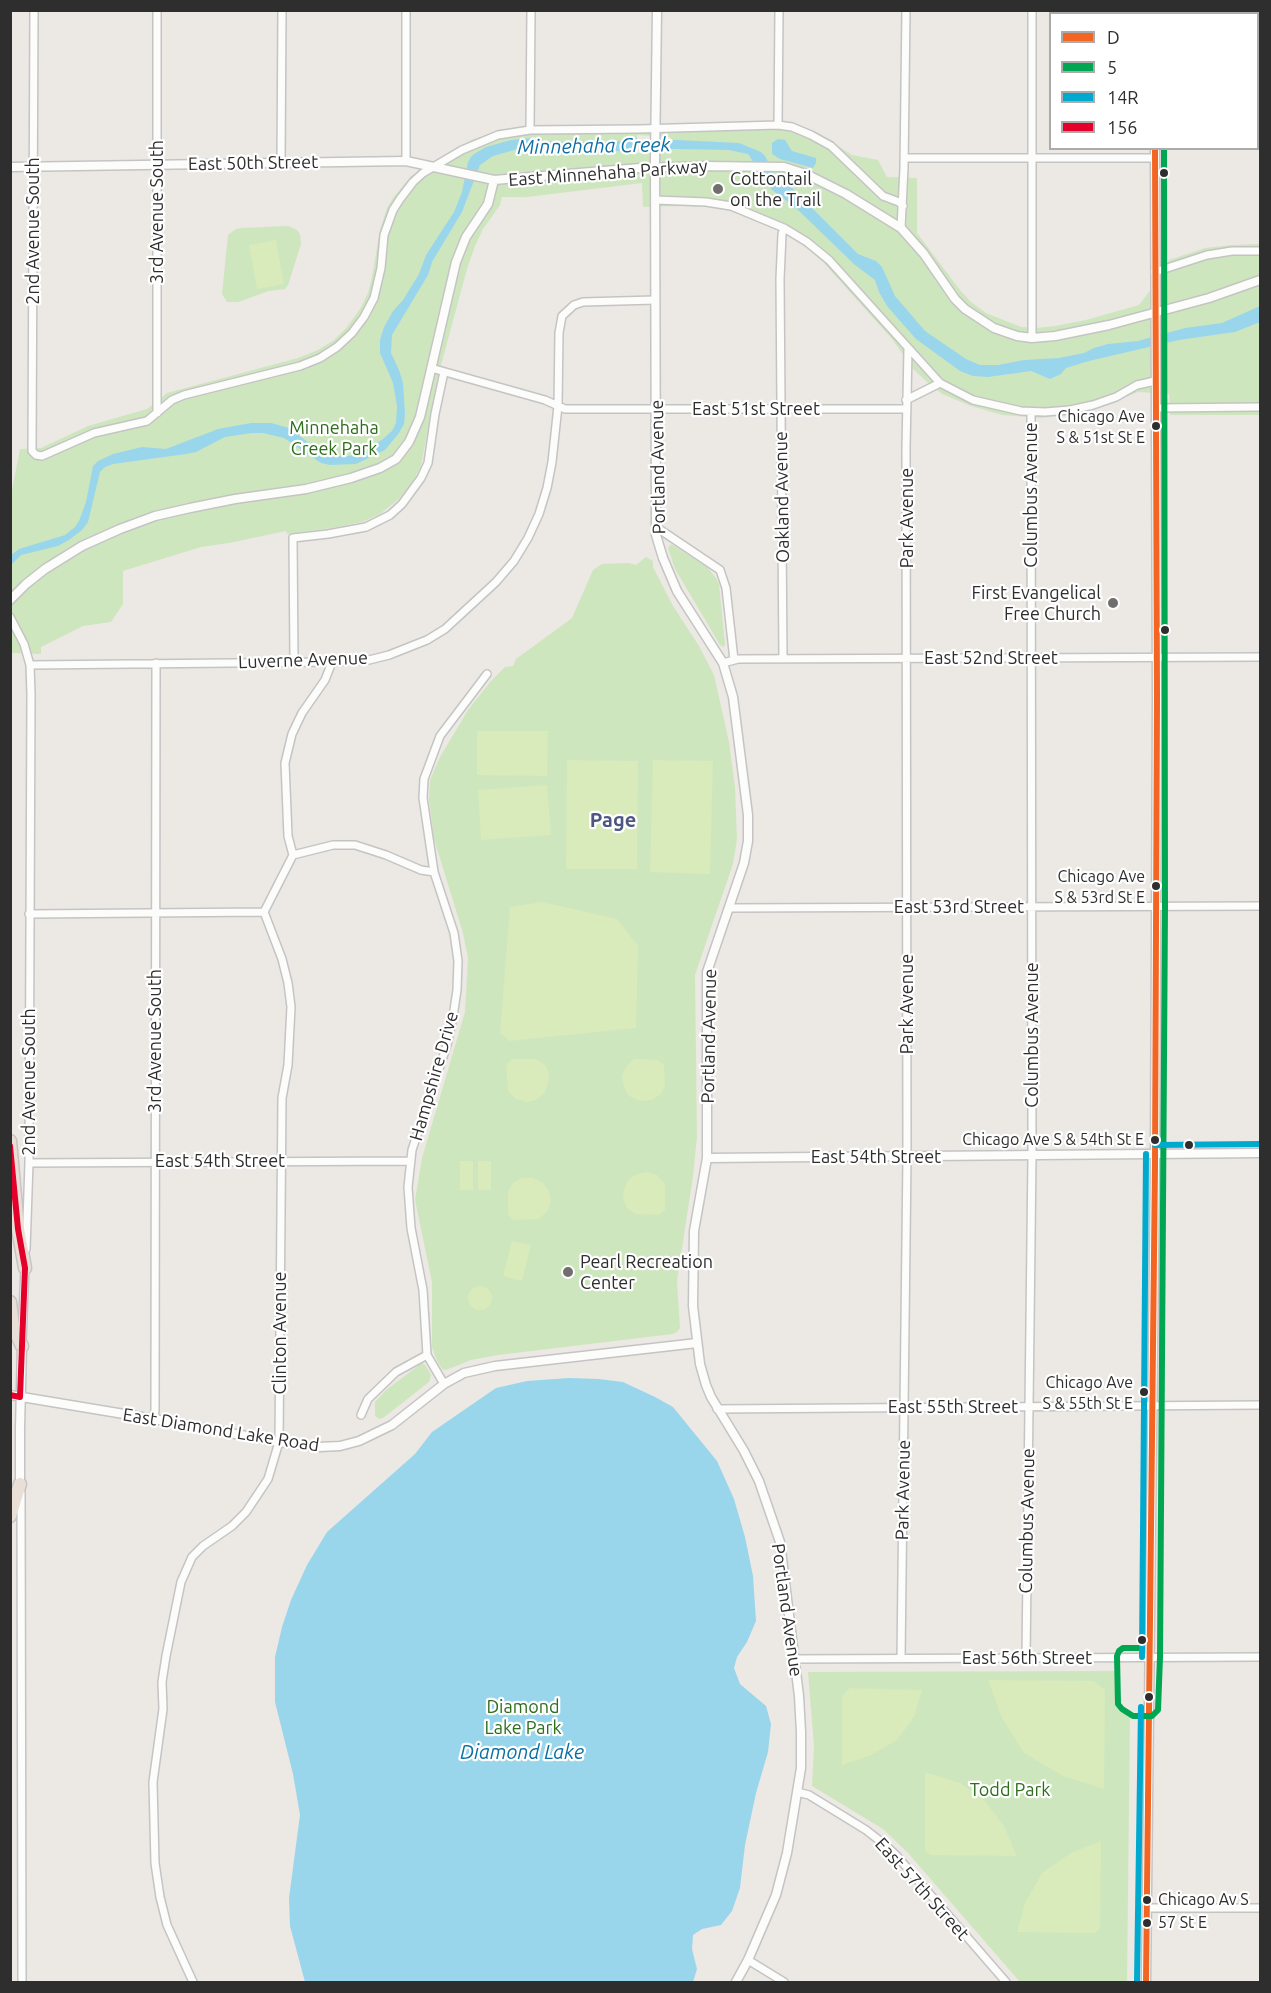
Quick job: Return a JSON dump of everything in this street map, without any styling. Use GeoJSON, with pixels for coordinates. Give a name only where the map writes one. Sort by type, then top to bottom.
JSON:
{"type":"FeatureCollection","features":[{"type":"Feature","properties":{"kind":"highway"},"geometry":{"type":"LineString","coordinates":[[10,1141],[18,1229],[25,1268]]}},
{"type":"Feature","properties":{"kind":"highway"},"geometry":{"type":"LineString","coordinates":[[10,1302],[13,1326],[22,1346]]}},
{"type":"Feature","properties":{"kind":"highway"},"geometry":{"type":"LineString","coordinates":[[10,1516],[20,1484]]}},
{"type":"Feature","properties":{"kind":"street","name":"2nd Avenue South"},"geometry":{"type":"LineString","coordinates":[[34,10],[32,452],[42,456],[94,433],[147,421],[157,413]]}},
{"type":"Feature","properties":{"kind":"street","name":"3rd Avenue South"},"geometry":{"type":"LineString","coordinates":[[157,10],[157,413]]}},
{"type":"Feature","properties":{"kind":"street"},"geometry":{"type":"LineString","coordinates":[[281,163],[282,10]]}},
{"type":"Feature","properties":{"kind":"street"},"geometry":{"type":"LineString","coordinates":[[406,10],[406,161]]}},
{"type":"Feature","properties":{"kind":"street"},"geometry":{"type":"LineString","coordinates":[[530,130],[531,10]]}},
{"type":"Feature","properties":{"kind":"street","name":"Portland Avenue"},"geometry":{"type":"LineString","coordinates":[[657,10],[656,535],[677,591],[723,663],[733,697],[748,815],[748,841],[744,863],[707,972],[707,1158],[694,1231],[693,1306],[697,1343],[706,1386],[759,1481],[780,1542],[801,1732],[801,1768],[788,1853],[776,1895],[736,1983]]}},
{"type":"Feature","properties":{"kind":"street"},"geometry":{"type":"LineString","coordinates":[[778,125],[779,10]]}},
{"type":"Feature","properties":{"kind":"street"},"geometry":{"type":"LineString","coordinates":[[901,228],[906,10]]}},
{"type":"Feature","properties":{"kind":"street"},"geometry":{"type":"LineString","coordinates":[[1032,10],[1032,338]]}},
{"type":"Feature","properties":{"kind":"street"},"geometry":{"type":"LineString","coordinates":[[157,413],[172,400],[184,395],[300,366],[320,358],[337,347],[352,333],[374,298],[381,268],[384,235],[393,210],[413,182],[432,167],[462,150],[485,139],[510,132],[778,125],[792,127],[836,150],[883,196],[903,206]]}},
{"type":"Feature","properties":{"kind":"street"},"geometry":{"type":"LineString","coordinates":[[1146,1983],[1155,1154],[1155,150]]}},
{"type":"Feature","properties":{"kind":"street"},"geometry":{"type":"LineString","coordinates":[[904,158],[1155,158]]}},
{"type":"Feature","properties":{"kind":"street","name":"East 50th Street"},"geometry":{"type":"LineString","coordinates":[[14,166],[406,161],[494,180]]}},
{"type":"Feature","properties":{"kind":"street","name":"East Minnehaha Parkway"},"geometry":{"type":"LineString","coordinates":[[10,600],[45,569],[82,546],[155,516],[199,506],[328,484],[368,473],[389,464],[405,449],[415,431],[460,251],[488,204],[494,180],[655,163],[784,167],[806,174],[846,194],[901,228],[924,254],[965,309],[994,328],[1017,336],[1032,338],[1084,331],[1209,298],[1260,280]]}},
{"type":"Feature","properties":{"kind":"street","name":"East Minnehaha Parkway"},"geometry":{"type":"LineString","coordinates":[[655,200],[706,202],[731,206],[784,228],[807,242],[829,260],[940,383]]}},
{"type":"Feature","properties":{"kind":"street","name":"Oakland Avenue"},"geometry":{"type":"LineString","coordinates":[[783,659],[780,279],[784,228]]}},
{"type":"Feature","properties":{"kind":"street"},"geometry":{"type":"LineString","coordinates":[[1155,272],[1207,255],[1260,251]]}},
{"type":"Feature","properties":{"kind":"street","name":"Luverne Avenue"},"geometry":{"type":"LineString","coordinates":[[30,666],[369,660],[390,656],[427,640],[445,629],[496,582],[514,561],[539,514],[552,462],[558,406],[559,324],[567,310],[574,304],[583,302],[655,300]]}},
{"type":"Feature","properties":{"kind":"street","name":"Park Avenue"},"geometry":{"type":"LineString","coordinates":[[901,1658],[908,1156],[906,400],[908,349]]}},
{"type":"Feature","properties":{"kind":"street","name":"East 51st Street"},"geometry":{"type":"LineString","coordinates":[[432,368],[545,400],[565,409],[907,409]]}},
{"type":"Feature","properties":{"kind":"street"},"geometry":{"type":"LineString","coordinates":[[294,662],[293,538],[366,527],[390,515],[402,504],[421,478],[428,463],[444,372]]}},
{"type":"Feature","properties":{"kind":"street"},"geometry":{"type":"LineString","coordinates":[[906,400],[940,383],[973,400],[997,407],[1031,412],[1070,410],[1093,405],[1116,397],[1137,385],[1155,381]]}},
{"type":"Feature","properties":{"kind":"street"},"geometry":{"type":"LineString","coordinates":[[1156,408],[1260,407]]}},
{"type":"Feature","properties":{"kind":"street","name":"Columbus Avenue"},"geometry":{"type":"LineString","coordinates":[[1026,1658],[1032,1155],[1031,412]]}},
{"type":"Feature","properties":{"kind":"street"},"geometry":{"type":"LineString","coordinates":[[656,527],[720,570],[726,588],[734,660]]}},
{"type":"Feature","properties":{"kind":"street","name":"2nd Avenue South"},"geometry":{"type":"LineString","coordinates":[[10,617],[24,644],[30,666],[29,1163],[22,1346],[14,1396],[20,1484],[21,1983]]}},
{"type":"Feature","properties":{"kind":"street","name":"East 52nd Street"},"geometry":{"type":"LineString","coordinates":[[723,663],[734,660],[783,659],[1260,657]]}},
{"type":"Feature","properties":{"kind":"street"},"geometry":{"type":"LineString","coordinates":[[29,914],[264,912],[293,855],[288,836],[285,763],[292,734],[302,713],[325,680],[332,662]]}},
{"type":"Feature","properties":{"kind":"street","name":"3rd Avenue South"},"geometry":{"type":"LineString","coordinates":[[154,1419],[156,663]]}},
{"type":"Feature","properties":{"kind":"street","name":"Hampshire Drive"},"geometry":{"type":"LineString","coordinates":[[444,1384],[427,1355],[423,1290],[409,1206],[408,1184],[410,1161],[447,1045],[457,990],[458,962],[454,933],[434,872],[424,817],[424,779],[440,736],[486,674]]}},
{"type":"Feature","properties":{"kind":"street"},"geometry":{"type":"LineString","coordinates":[[293,855],[333,845],[355,845],[396,858],[421,870],[434,872]]}},
{"type":"Feature","properties":{"kind":"street","name":"East 53rd Street"},"geometry":{"type":"LineString","coordinates":[[730,908],[1260,906]]}},
{"type":"Feature","properties":{"kind":"street","name":"Clinton Avenue"},"geometry":{"type":"LineString","coordinates":[[193,1983],[167,1925],[160,1897],[156,1863],[153,1782],[159,1745],[166,1656],[181,1582],[192,1557],[246,1512],[267,1479],[279,1442],[282,1098],[288,1065],[291,1007],[282,959],[264,912]]}},
{"type":"Feature","properties":{"kind":"street","name":"East 54th Street"},"geometry":{"type":"LineString","coordinates":[[707,1158],[1260,1154]]}},
{"type":"Feature","properties":{"kind":"street","name":"East 54th Street"},"geometry":{"type":"LineString","coordinates":[[29,1163],[410,1161]]}},
{"type":"Feature","properties":{"kind":"street","name":"East Diamond Lake Road"},"geometry":{"type":"LineString","coordinates":[[14,1396],[279,1442],[319,1447],[340,1446],[358,1441],[392,1425],[444,1384],[464,1373],[495,1366],[697,1343]]}},
{"type":"Feature","properties":{"kind":"street"},"geometry":{"type":"LineString","coordinates":[[361,1414],[368,1399],[396,1372],[427,1355]]}},
{"type":"Feature","properties":{"kind":"street","name":"East 55th Street"},"geometry":{"type":"LineString","coordinates":[[717,1409],[1260,1405]]}},
{"type":"Feature","properties":{"kind":"street","name":"East 56th Street"},"geometry":{"type":"LineString","coordinates":[[794,1659],[1260,1657]]}},
{"type":"Feature","properties":{"kind":"street","name":"East 57th Street"},"geometry":{"type":"LineString","coordinates":[[797,1792],[809,1795],[866,1830],[884,1844],[1006,1983]]}},
{"type":"Feature","properties":{"kind":"street"},"geometry":{"type":"LineString","coordinates":[[1147,1908],[1260,1908]]}},
{"type":"Feature","properties":{"kind":"street"},"geometry":{"type":"LineString","coordinates":[[748,1960],[784,1983]]}},
{"type":"Feature","properties":{"kind":"green space","name":"Minnehaha Creek Park"},"geometry":{"type":"Polygon","coordinates":[[[769,122],[791,124],[807,129],[852,155],[878,160],[887,177],[917,178],[917,233],[971,302],[986,313],[1021,327],[1055,326],[1139,305],[1163,274],[1169,260],[1205,248],[1260,244],[1260,415],[1170,415],[1169,394],[1138,392],[1103,406],[1072,414],[1041,418],[1002,415],[942,394],[927,382],[913,369],[892,339],[822,261],[799,242],[770,226],[730,211],[708,207],[643,207],[642,183],[527,197],[502,197],[500,205],[483,229],[467,269],[437,380],[421,466],[412,483],[399,499],[380,514],[362,522],[287,534],[286,531],[201,547],[123,571],[123,604],[111,622],[83,626],[41,647],[41,654],[11,653],[10,500],[20,449],[41,448],[88,426],[147,409],[167,393],[298,358],[334,340],[347,327],[368,293],[380,230],[393,198],[411,176],[471,140],[518,127],[769,122]]]}},
{"type":"Feature","properties":{"kind":"green space"},"geometry":{"type":"Polygon","coordinates":[[[288,226],[300,234],[301,244],[285,289],[269,291],[238,302],[227,302],[222,294],[228,235],[241,228],[288,226]]]}},
{"type":"Feature","properties":{"kind":"green space"},"geometry":{"type":"Polygon","coordinates":[[[276,240],[284,284],[257,289],[249,245],[276,240]]]}},
{"type":"Feature","properties":{"kind":"green space"},"geometry":{"type":"Polygon","coordinates":[[[671,544],[707,567],[716,578],[719,584],[724,647],[720,645],[675,569],[668,548],[671,544]]]}},
{"type":"Feature","properties":{"kind":"green space"},"geometry":{"type":"Polygon","coordinates":[[[646,557],[653,561],[653,567],[673,606],[699,646],[714,675],[729,742],[735,787],[737,839],[733,864],[695,975],[697,1137],[677,1281],[680,1328],[673,1334],[498,1355],[471,1360],[446,1370],[442,1369],[437,1361],[432,1347],[432,1282],[415,1200],[422,1158],[465,1012],[468,958],[463,933],[434,839],[429,799],[430,780],[440,757],[468,710],[505,667],[513,666],[516,659],[572,618],[593,570],[602,564],[636,565],[646,557]]]}},
{"type":"Feature","properties":{"kind":"green space"},"geometry":{"type":"Polygon","coordinates":[[[477,731],[548,731],[547,776],[477,775],[477,731]]]}},
{"type":"Feature","properties":{"kind":"green space"},"geometry":{"type":"Polygon","coordinates":[[[567,760],[638,761],[637,869],[566,869],[567,760]]]}},
{"type":"Feature","properties":{"kind":"green space"},"geometry":{"type":"Polygon","coordinates":[[[653,760],[713,761],[710,874],[650,872],[653,760]]]}},
{"type":"Feature","properties":{"kind":"green space"},"geometry":{"type":"Polygon","coordinates":[[[547,785],[551,835],[481,840],[478,790],[547,785]]]}},
{"type":"Feature","properties":{"kind":"green space"},"geometry":{"type":"Polygon","coordinates":[[[542,902],[617,919],[638,946],[636,1028],[509,1041],[500,1033],[510,907],[542,902]]]}},
{"type":"Feature","properties":{"kind":"green space"},"geometry":{"type":"Polygon","coordinates":[[[512,1059],[536,1059],[545,1065],[549,1073],[548,1084],[544,1094],[536,1100],[527,1102],[516,1099],[508,1091],[506,1065],[512,1059]]]}},
{"type":"Feature","properties":{"kind":"green space"},"geometry":{"type":"Polygon","coordinates":[[[634,1059],[658,1060],[664,1065],[665,1086],[661,1094],[652,1100],[640,1101],[629,1096],[624,1087],[622,1076],[627,1065],[634,1059]]]}},
{"type":"Feature","properties":{"kind":"green space"},"geometry":{"type":"Polygon","coordinates":[[[460,1161],[473,1161],[473,1190],[460,1190],[460,1161]]]}},
{"type":"Feature","properties":{"kind":"green space"},"geometry":{"type":"Polygon","coordinates":[[[478,1161],[491,1161],[491,1190],[478,1190],[478,1161]]]}},
{"type":"Feature","properties":{"kind":"green space"},"geometry":{"type":"Polygon","coordinates":[[[647,1172],[657,1175],[665,1184],[665,1210],[659,1215],[635,1214],[627,1208],[623,1199],[624,1189],[629,1179],[647,1172]]]}},
{"type":"Feature","properties":{"kind":"green space"},"geometry":{"type":"Polygon","coordinates":[[[522,1178],[533,1178],[543,1183],[549,1191],[551,1200],[548,1211],[539,1219],[513,1220],[508,1214],[508,1191],[514,1182],[522,1178]]]}},
{"type":"Feature","properties":{"kind":"green space"},"geometry":{"type":"Polygon","coordinates":[[[512,1241],[531,1245],[522,1281],[503,1276],[512,1241]]]}},
{"type":"Feature","properties":{"kind":"green space"},"geometry":{"type":"Polygon","coordinates":[[[480,1286],[485,1287],[491,1293],[491,1303],[485,1309],[480,1310],[475,1309],[469,1303],[468,1298],[469,1293],[475,1287],[480,1286]]]}},
{"type":"Feature","properties":{"kind":"green space"},"geometry":{"type":"Polygon","coordinates":[[[422,1363],[431,1375],[429,1382],[383,1418],[379,1419],[375,1416],[375,1402],[386,1390],[422,1363]]]}},
{"type":"Feature","properties":{"kind":"green space","name":"Todd Park"},"geometry":{"type":"Polygon","coordinates":[[[1116,1671],[1117,1702],[1121,1711],[1130,1715],[1127,1982],[1020,1982],[908,1853],[883,1829],[812,1786],[814,1746],[808,1672],[1116,1671]]]}},
{"type":"Feature","properties":{"kind":"green space"},"geometry":{"type":"Polygon","coordinates":[[[988,1680],[1094,1681],[1105,1690],[1104,1789],[1063,1776],[1024,1753],[1002,1718],[988,1680]]]}},
{"type":"Feature","properties":{"kind":"green space"},"geometry":{"type":"Polygon","coordinates":[[[850,1688],[922,1690],[914,1717],[897,1740],[871,1755],[842,1765],[842,1696],[850,1688]]]}},
{"type":"Feature","properties":{"kind":"green space"},"geometry":{"type":"Polygon","coordinates":[[[925,1772],[960,1783],[985,1801],[1004,1826],[1017,1856],[930,1855],[925,1850],[925,1772]]]}},
{"type":"Feature","properties":{"kind":"green space"},"geometry":{"type":"Polygon","coordinates":[[[1101,1841],[1100,1928],[1095,1933],[1017,1932],[1025,1903],[1042,1873],[1071,1853],[1101,1841]]]}},
{"type":"Feature","properties":{"kind":"water","name":"Minnehaha Creek"},"geometry":{"type":"Polygon","coordinates":[[[531,138],[564,142],[614,142],[636,138],[739,143],[761,152],[776,177],[787,183],[858,254],[876,261],[882,267],[895,296],[925,331],[966,359],[980,365],[1059,358],[1084,353],[1108,344],[1138,341],[1185,328],[1222,323],[1260,306],[1260,322],[1235,332],[1179,340],[1089,361],[1066,368],[1061,374],[1050,379],[1031,371],[988,377],[973,376],[960,371],[916,339],[887,306],[875,280],[855,265],[797,209],[771,189],[748,154],[729,150],[518,149],[493,156],[480,165],[462,212],[392,335],[391,353],[403,383],[405,414],[404,424],[399,433],[385,450],[356,464],[330,465],[321,463],[284,438],[252,433],[225,437],[196,452],[113,464],[100,472],[88,522],[82,530],[58,546],[21,555],[11,565],[11,555],[19,549],[65,535],[75,527],[86,502],[93,466],[113,454],[142,447],[166,449],[218,429],[251,423],[271,423],[289,428],[321,452],[331,455],[348,456],[362,453],[383,439],[392,431],[396,423],[397,406],[393,383],[380,353],[380,340],[384,327],[419,274],[426,255],[454,212],[471,157],[486,147],[511,140],[531,138]]]}},
{"type":"Feature","properties":{"kind":"water"},"geometry":{"type":"Polygon","coordinates":[[[778,139],[785,140],[792,151],[816,158],[813,168],[780,159],[772,154],[772,143],[778,139]]]}},
{"type":"Feature","properties":{"kind":"water","name":"Diamond Lake"},"geometry":{"type":"Polygon","coordinates":[[[569,1378],[623,1382],[673,1407],[717,1461],[734,1499],[753,1576],[756,1621],[747,1642],[737,1657],[734,1668],[740,1684],[766,1706],[771,1724],[768,1752],[756,1793],[745,1845],[740,1888],[732,1911],[721,1925],[702,1929],[693,1935],[692,1949],[697,1969],[693,1982],[305,1982],[290,1926],[289,1898],[300,1815],[293,1774],[275,1702],[275,1657],[291,1600],[307,1565],[327,1532],[415,1454],[432,1432],[496,1388],[527,1381],[569,1378]]]}},
{"type":"Feature","properties":{"kind":"pier"},"geometry":{"type":"Polygon","coordinates":[[[637,135],[670,137],[670,152],[637,153],[637,135]]]}},
{"type":"Feature","properties":{"kind":"transit line","name":"D"},"geometry":{"type":"LineString","coordinates":[[1146,1982],[1155,1165],[1157,698],[1155,150]]}},
{"type":"Feature","properties":{"kind":"transit line","name":"5"},"geometry":{"type":"LineString","coordinates":[[1142,1648],[1123,1648],[1119,1651],[1117,1656],[1118,1704],[1133,1716],[1152,1716],[1158,1710],[1160,1657],[1165,906],[1164,150]]}},
{"type":"Feature","properties":{"kind":"transit line","name":"14R"},"geometry":{"type":"LineString","coordinates":[[1155,1145],[1260,1144]]}},
{"type":"Feature","properties":{"kind":"transit line","name":"156"},"geometry":{"type":"LineString","coordinates":[[10,1146],[18,1229],[25,1268],[20,1397],[10,1395]]}},
{"type":"Feature","properties":{"kind":"transit line","name":"14R"},"geometry":{"type":"LineString","coordinates":[[1142,1657],[1146,1154]]}},
{"type":"Feature","properties":{"kind":"transit line","name":"14R"},"geometry":{"type":"LineString","coordinates":[[1137,1982],[1141,1707]]}},
{"type":"Feature","properties":{"kind":"place","name":"Cottontail on the Trail"},"geometry":{"type":"Point","coordinates":[718,189]}},
{"type":"Feature","properties":{"kind":"place","name":"Chicago Ave S & 51st St E"},"geometry":{"type":"Point","coordinates":[1156,426]}},
{"type":"Feature","properties":{"kind":"place","name":"First Evangelical Free Church"},"geometry":{"type":"Point","coordinates":[1113,603]}},
{"type":"Feature","properties":{"kind":"place","name":"Chicago Ave S & 53rd St E"},"geometry":{"type":"Point","coordinates":[1156,886]}},
{"type":"Feature","properties":{"kind":"place","name":"Chicago Ave S & 54th St E"},"geometry":{"type":"Point","coordinates":[1155,1140]}},
{"type":"Feature","properties":{"kind":"place","name":"Pearl Recreation Center"},"geometry":{"type":"Point","coordinates":[568,1272]}},
{"type":"Feature","properties":{"kind":"place","name":"Chicago Ave S & 55th St E"},"geometry":{"type":"Point","coordinates":[1144,1392]}},
{"type":"Feature","properties":{"kind":"place","name":"Chicago Av S"},"geometry":{"type":"Point","coordinates":[1147,1900]}},
{"type":"Feature","properties":{"kind":"place","name":"57 St E"},"geometry":{"type":"Point","coordinates":[1147,1923]}},
{"type":"Feature","properties":{"kind":"district","name":"Page"},"geometry":{"type":"Point","coordinates":[613,820]}},
{"type":"Feature","properties":{"kind":"park label","name":"Diamond Lake Park"},"geometry":{"type":"Point","coordinates":[523,1717]}}]}
